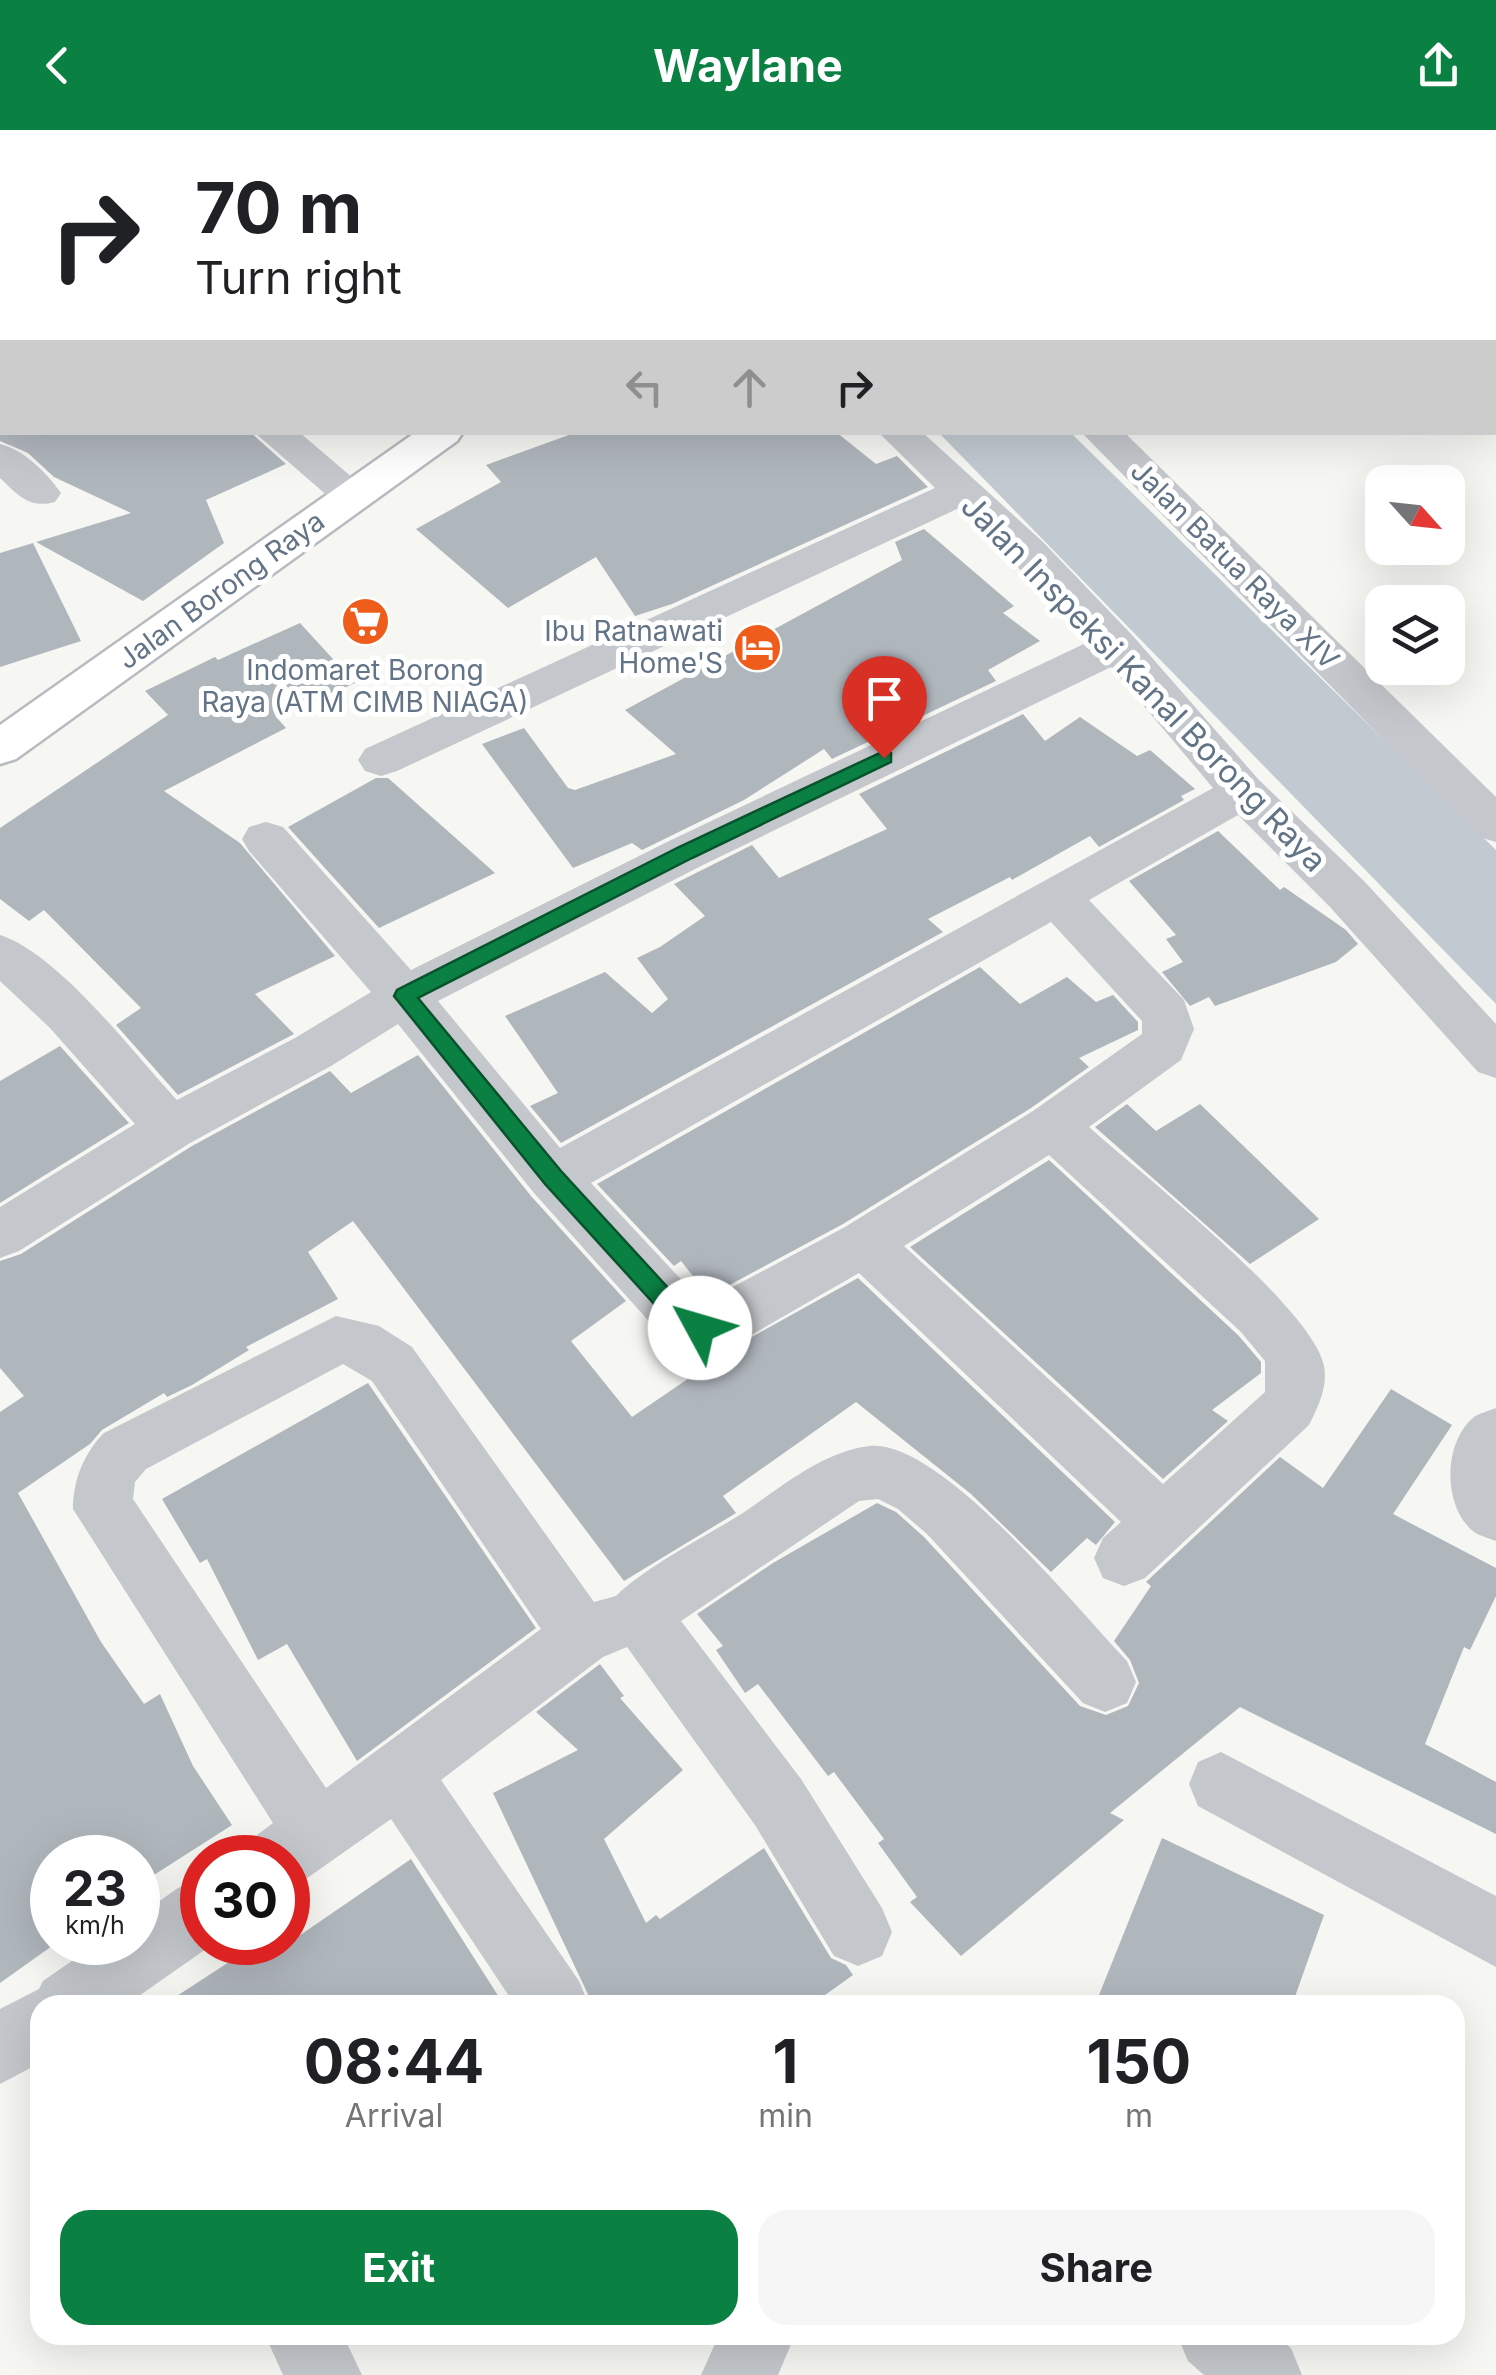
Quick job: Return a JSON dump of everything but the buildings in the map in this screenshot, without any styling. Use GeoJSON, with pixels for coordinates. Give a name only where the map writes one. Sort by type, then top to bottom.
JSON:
{"type":"FeatureCollection","features":[{"type":"Feature","properties":{"kind":"main road","name":"Jalan Borong Raya"},"geometry":{"type":"LineString","coordinates":[[0,748],[439,435]]}},
{"type":"Feature","properties":{"kind":"street"},"geometry":{"type":"LineString","coordinates":[[278,435],[353,496]]}},
{"type":"Feature","properties":{"kind":"street","name":"Jalan Inspeksi Kanal Borong Raya"},"geometry":{"type":"LineString","coordinates":[[901,435],[1028,552],[1117,646],[1243,792],[1347,894],[1496,1058]]}},
{"type":"Feature","properties":{"kind":"street","name":"Jalan Batua Raya XIV"},"geometry":{"type":"LineString","coordinates":[[1105,435],[1496,825]]}},
{"type":"Feature","properties":{"kind":"street"},"geometry":{"type":"LineString","coordinates":[[0,456],[40,494]]}},
{"type":"Feature","properties":{"kind":"street"},"geometry":{"type":"LineString","coordinates":[[381,760],[961,492]]}},
{"type":"Feature","properties":{"kind":"street"},"geometry":{"type":"LineString","coordinates":[[0,1235],[170,1128],[313,1052],[404,996],[686,852],[1117,646]]}},
{"type":"Feature","properties":{"kind":"street"},"geometry":{"type":"LineString","coordinates":[[553,1178],[1243,792]]}},
{"type":"Feature","properties":{"kind":"street"},"geometry":{"type":"LineString","coordinates":[[266,838],[404,996],[553,1178],[684,1321],[700,1328],[726,1320],[864,1242],[1052,1126],[1156,1053],[1169,1028],[1166,1014],[1058,898]]}},
{"type":"Feature","properties":{"kind":"street"},"geometry":{"type":"LineString","coordinates":[[0,954],[54,998],[170,1128]]}},
{"type":"Feature","properties":{"kind":"street"},"geometry":{"type":"LineString","coordinates":[[864,1242],[1144,1541],[1289,1407],[1294,1396],[1295,1357],[1291,1346],[1261,1316],[1052,1126]]}},
{"type":"Feature","properties":{"kind":"street"},"geometry":{"type":"LineString","coordinates":[[292,1835],[104,1508],[102,1487],[108,1466],[125,1450],[336,1340],[374,1350],[392,1364],[581,1636]]}},
{"type":"Feature","properties":{"kind":"street"},"geometry":{"type":"LineString","coordinates":[[1496,1434],[1486,1444],[1478,1474],[1484,1502],[1496,1514]]}},
{"type":"Feature","properties":{"kind":"street"},"geometry":{"type":"LineString","coordinates":[[310,1836],[581,1636],[639,1614],[841,1481],[869,1472],[885,1474],[918,1490],[948,1515],[1105,1682]]}},
{"type":"Feature","properties":{"kind":"street"},"geometry":{"type":"LineString","coordinates":[[639,1614],[778,1802],[858,1932]]}},
{"type":"Feature","properties":{"kind":"street"},"geometry":{"type":"LineString","coordinates":[[398,1773],[549,1995]]}},
{"type":"Feature","properties":{"kind":"street"},"geometry":{"type":"LineString","coordinates":[[1220,1784],[1496,1933]]}},
{"type":"Feature","properties":{"kind":"street"},"geometry":{"type":"LineString","coordinates":[[101,1995],[180,1930]]}},
{"type":"Feature","properties":{"kind":"street"},"geometry":{"type":"LineString","coordinates":[[0,2049],[30,2030]]}},
{"type":"Feature","properties":{"kind":"street"},"geometry":{"type":"LineString","coordinates":[[308,2345],[324,2375]]}},
{"type":"Feature","properties":{"kind":"street"},"geometry":{"type":"LineString","coordinates":[[739,2375],[753,2345]]}},
{"type":"Feature","properties":{"kind":"street"},"geometry":{"type":"LineString","coordinates":[[1226,2345],[1264,2375]]}},
{"type":"Feature","properties":{"kind":"shaded area"},"geometry":{"type":"Polygon","coordinates":[[[941,435],[1073,435],[1496,850],[1496,1004],[941,435]]]}},
{"type":"Feature","properties":{"kind":"place","name":"Indomaret Borong Raya (ATM CIMB NIAGA)"},"geometry":{"type":"Point","coordinates":[365,622]}},
{"type":"Feature","properties":{"kind":"place","name":"Ibu Ratnawati Home'S"},"geometry":{"type":"Point","coordinates":[758,647]}},
{"type":"Feature","properties":{"kind":"route"},"geometry":{"type":"LineString","coordinates":[[700,1328],[684,1321],[553,1178],[404,996],[686,852],[884,758]]}}]}
